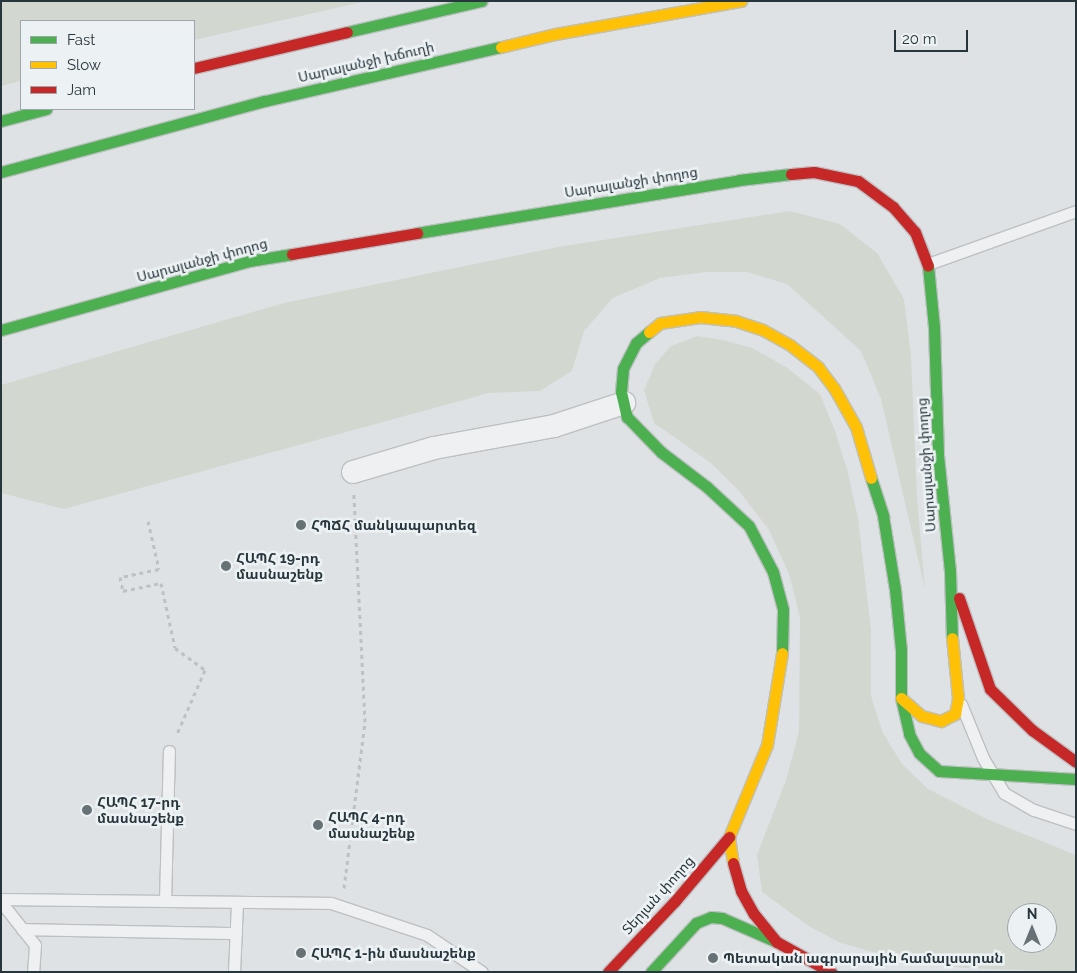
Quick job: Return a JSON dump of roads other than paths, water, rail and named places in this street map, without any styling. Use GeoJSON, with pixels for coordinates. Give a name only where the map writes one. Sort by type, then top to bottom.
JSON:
{"type":"FeatureCollection","features":[{"type":"Feature","properties":{"kind":"main road"},"geometry":{"type":"LineString","coordinates":[[195,68],[481,1]]}},
{"type":"Feature","properties":{"kind":"main road","name":"Սարալանջի խճուղի"},"geometry":{"type":"LineString","coordinates":[[1,172],[264,101],[555,34],[742,1]]}},
{"type":"Feature","properties":{"kind":"main road"},"geometry":{"type":"LineString","coordinates":[[1,121],[42,110]]}},
{"type":"Feature","properties":{"kind":"main road","name":"Սարալանջի փողոց"},"geometry":{"type":"LineString","coordinates":[[1,330],[250,261],[739,180],[814,172],[858,181],[893,207],[915,232],[928,264],[934,327],[938,455],[950,571]]}},
{"type":"Feature","properties":{"kind":"main road"},"geometry":{"type":"LineString","coordinates":[[777,942],[754,914],[741,891],[734,868],[729,836],[767,745],[784,642],[783,610],[773,572],[749,526],[707,487],[661,452],[628,417],[620,392],[623,369],[636,343],[660,323],[700,317],[736,322],[763,330],[790,345],[818,367],[834,388],[856,427],[883,516],[896,598],[901,650],[902,698],[913,740],[919,753],[939,770],[1076,779]]}},
{"type":"Feature","properties":{"kind":"main road"},"geometry":{"type":"LineString","coordinates":[[902,698],[922,716],[941,721],[955,714],[958,698],[953,653],[950,571]]}},
{"type":"Feature","properties":{"kind":"main road"},"geometry":{"type":"LineString","coordinates":[[950,571],[990,689],[1032,730],[1076,762]]}},
{"type":"Feature","properties":{"kind":"main road","name":"Տերյան փողոց"},"geometry":{"type":"LineString","coordinates":[[608,972],[675,901],[729,836]]}},
{"type":"Feature","properties":{"kind":"main road"},"geometry":{"type":"LineString","coordinates":[[651,972],[696,922],[711,917],[722,918],[777,942],[831,972]]}},
{"type":"Feature","properties":{"kind":"street"},"geometry":{"type":"LineString","coordinates":[[354,472],[434,448],[554,426],[624,403]]}},
{"type":"Feature","properties":{"kind":"lane"},"geometry":{"type":"LineString","coordinates":[[928,264],[1076,211]]}},
{"type":"Feature","properties":{"kind":"lane"},"geometry":{"type":"LineString","coordinates":[[958,698],[992,774],[1004,793],[1034,810],[1076,824]]}},
{"type":"Feature","properties":{"kind":"lane"},"geometry":{"type":"LineString","coordinates":[[165,901],[169,751]]}},
{"type":"Feature","properties":{"kind":"lane"},"geometry":{"type":"LineString","coordinates":[[1,900],[331,903],[427,935],[482,972]]}},
{"type":"Feature","properties":{"kind":"lane"},"geometry":{"type":"LineString","coordinates":[[1,900],[35,945],[33,972]]}},
{"type":"Feature","properties":{"kind":"lane"},"geometry":{"type":"LineString","coordinates":[[234,972],[237,902]]}},
{"type":"Feature","properties":{"kind":"lane"},"geometry":{"type":"LineString","coordinates":[[22,929],[236,933]]}},
{"type":"Feature","properties":{"kind":"place","name":"ՀՊՃՀ մանկապարտեզ"},"geometry":{"type":"Point","coordinates":[301,525]}},
{"type":"Feature","properties":{"kind":"place","name":"ՀԱՊՀ 19-րդ մասնաշենք"},"geometry":{"type":"Point","coordinates":[226,566]}},
{"type":"Feature","properties":{"kind":"place","name":"ՀԱՊՀ 17-րդ մասնաշենք"},"geometry":{"type":"Point","coordinates":[87,810]}},
{"type":"Feature","properties":{"kind":"place","name":"ՀԱՊՀ 4-րդ մասնաշենք"},"geometry":{"type":"Point","coordinates":[318,825]}},
{"type":"Feature","properties":{"kind":"place","name":"ՀԱՊՀ 1-ին մասնաշենք"},"geometry":{"type":"Point","coordinates":[301,953]}},
{"type":"Feature","properties":{"kind":"place","name":"Պետական ագրարային համալսարան"},"geometry":{"type":"Point","coordinates":[713,958]}}]}
